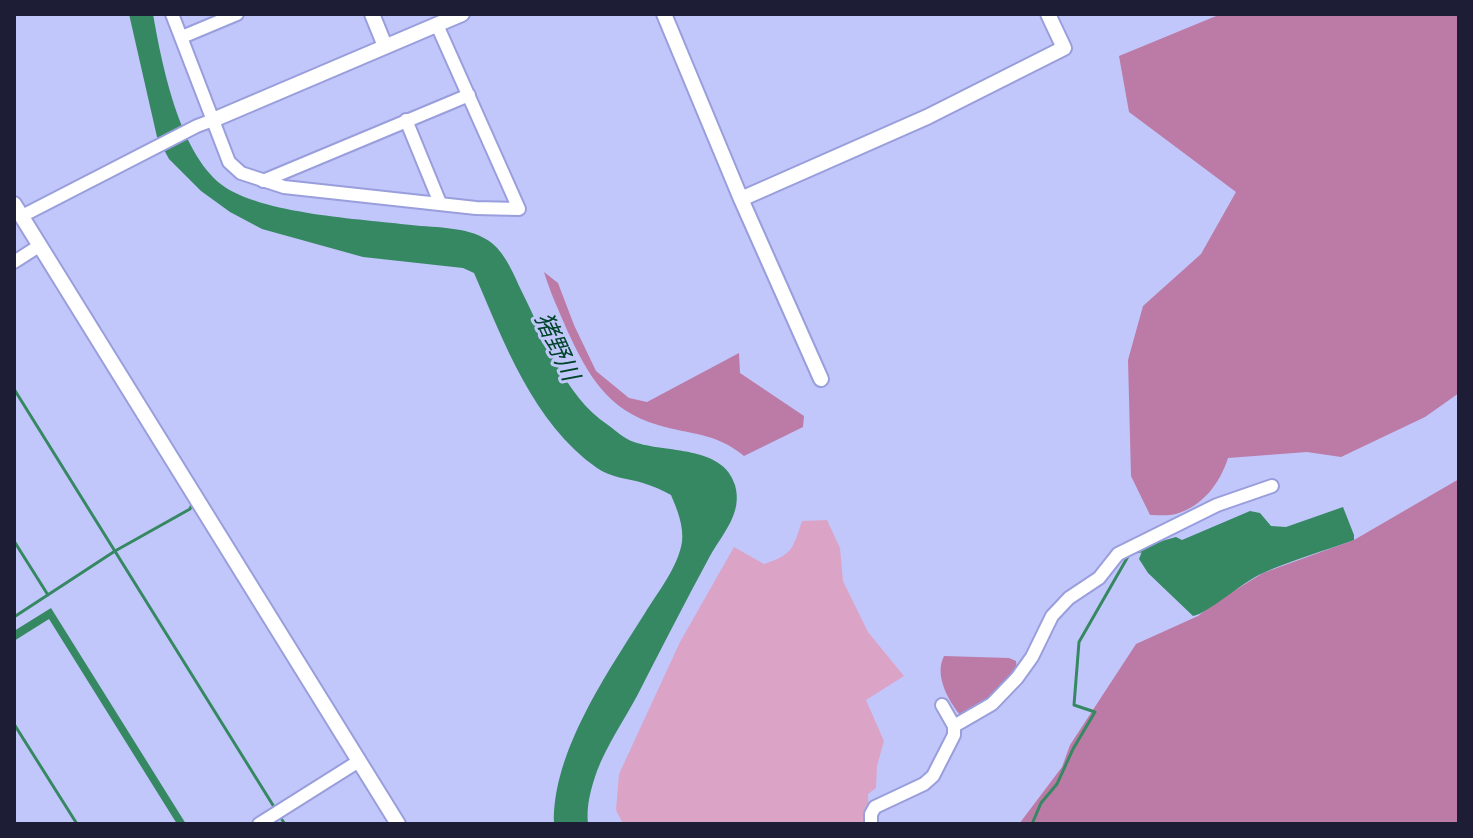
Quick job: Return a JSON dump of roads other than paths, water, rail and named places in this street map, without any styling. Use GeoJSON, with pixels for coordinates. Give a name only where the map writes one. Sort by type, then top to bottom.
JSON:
{"type":"FeatureCollection","features":[{"type":"Feature","properties":{"kind":"street"},"geometry":{"type":"LineString","coordinates":[[172,14],[229,162],[241,173],[284,187],[501,210],[519,209],[437,25]]}},
{"type":"Feature","properties":{"kind":"street"},"geometry":{"type":"LineString","coordinates":[[182,37],[237,14]]}},
{"type":"Feature","properties":{"kind":"street"},"geometry":{"type":"LineString","coordinates":[[372,14],[385,46]]}},
{"type":"Feature","properties":{"kind":"street"},"geometry":{"type":"LineString","coordinates":[[664,14],[821,379]]}},
{"type":"Feature","properties":{"kind":"street"},"geometry":{"type":"LineString","coordinates":[[741,199],[927,117],[1064,48],[1048,14]]}},
{"type":"Feature","properties":{"kind":"street"},"geometry":{"type":"LineString","coordinates":[[398,824],[18,210],[197,126],[324,75],[456,15]]}},
{"type":"Feature","properties":{"kind":"street"},"geometry":{"type":"LineString","coordinates":[[263,181],[469,95]]}},
{"type":"Feature","properties":{"kind":"street"},"geometry":{"type":"LineString","coordinates":[[406,120],[440,203]]}},
{"type":"Feature","properties":{"kind":"street"},"geometry":{"type":"LineString","coordinates":[[14,262],[39,246]]}},
{"type":"Feature","properties":{"kind":"street"},"geometry":{"type":"LineString","coordinates":[[954,726],[992,704],[1017,678],[1032,657],[1052,616],[1069,598],[1099,578],[1118,554],[1217,505],[1272,486]]}},
{"type":"Feature","properties":{"kind":"street"},"geometry":{"type":"LineString","coordinates":[[871,824],[875,807],[924,784],[933,776],[954,735],[954,726],[942,705]]}},
{"type":"Feature","properties":{"kind":"street"},"geometry":{"type":"LineString","coordinates":[[259,824],[359,761]]}},
{"type":"Feature","properties":{"kind":"waterway"},"geometry":{"type":"LineString","coordinates":[[14,389],[276,810]]}},
{"type":"Feature","properties":{"kind":"waterway"},"geometry":{"type":"LineString","coordinates":[[14,617],[115,551],[190,509],[192,504]]}},
{"type":"Feature","properties":{"kind":"waterway"},"geometry":{"type":"LineString","coordinates":[[14,541],[48,595]]}},
{"type":"Feature","properties":{"kind":"waterway"},"geometry":{"type":"LineString","coordinates":[[1032,824],[1041,803],[1057,784],[1095,712],[1074,705],[1079,642],[1130,553],[1146,550]]}},
{"type":"Feature","properties":{"kind":"waterway"},"geometry":{"type":"LineString","coordinates":[[14,724],[77,824]]}},
{"type":"Feature","properties":{"kind":"waterway"},"geometry":{"type":"LineString","coordinates":[[280,817],[285,824]]}},
{"type":"Feature","properties":{"kind":"water label","name":"猪野川"},"geometry":{"type":"Point","coordinates":[556,347]}}]}
